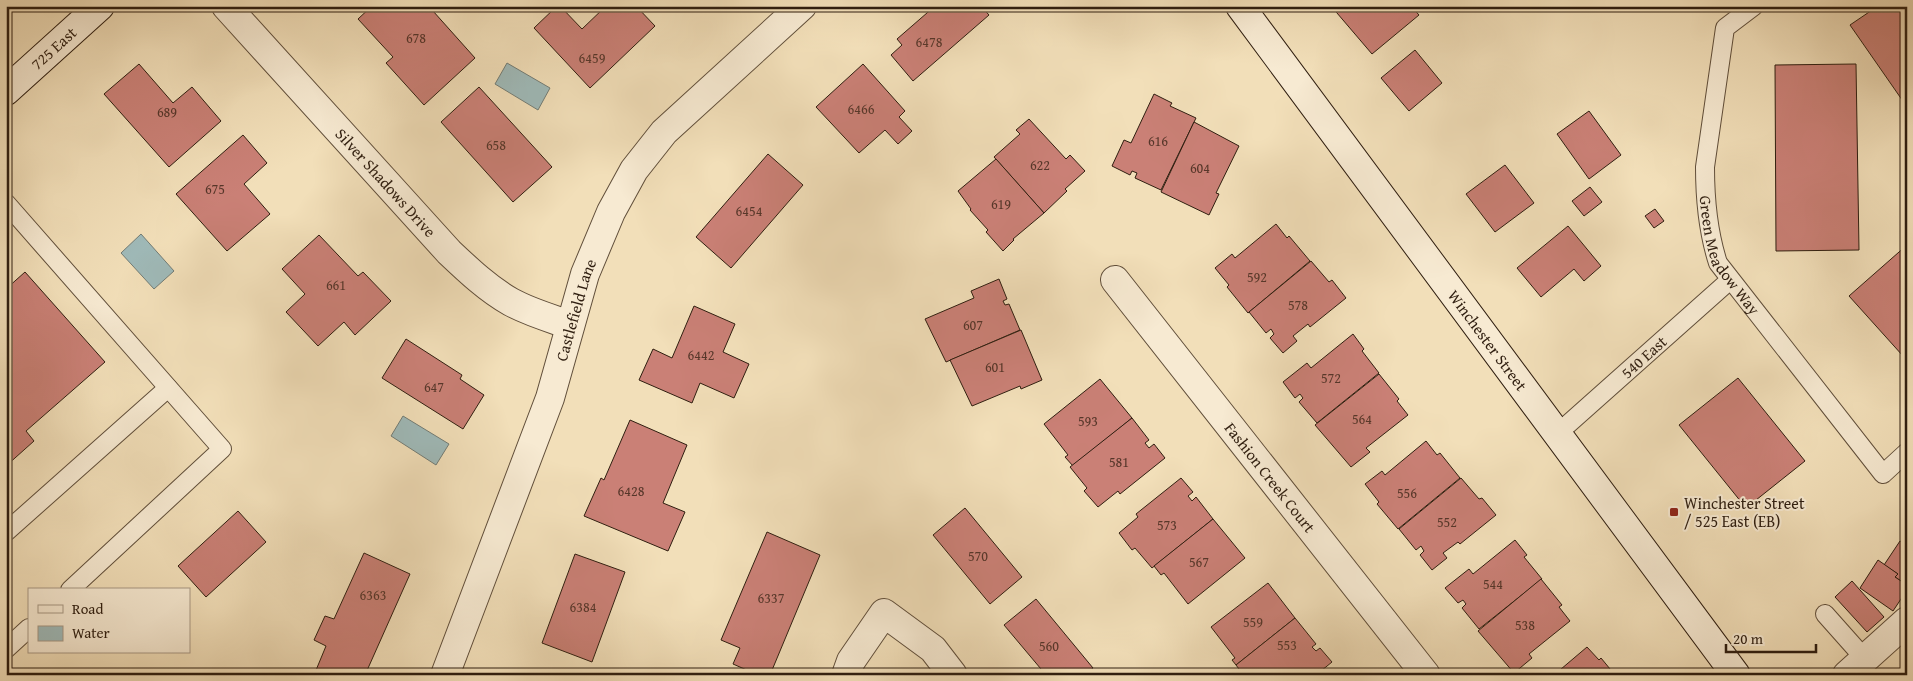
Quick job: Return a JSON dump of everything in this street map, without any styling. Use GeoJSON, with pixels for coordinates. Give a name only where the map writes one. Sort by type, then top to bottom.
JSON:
{"type":"FeatureCollection","features":[{"type":"Feature","properties":{"kind":"street","name":"725 East"},"geometry":{"type":"LineString","coordinates":[[6,91],[100,6]]}},
{"type":"Feature","properties":{"kind":"street","name":"Silver Shadows Drive"},"geometry":{"type":"LineString","coordinates":[[226,6],[456,259],[477,278],[510,302],[537,314],[570,325]]}},
{"type":"Feature","properties":{"kind":"street","name":"Castlefield Lane"},"geometry":{"type":"LineString","coordinates":[[445,675],[550,398],[585,274],[611,212],[634,170],[664,132],[802,6]]}},
{"type":"Feature","properties":{"kind":"street","name":"Winchester Street"},"geometry":{"type":"LineString","coordinates":[[1240,6],[1736,675]]}},
{"type":"Feature","properties":{"kind":"street","name":"Fashion Creek Court"},"geometry":{"type":"LineString","coordinates":[[1114,280],[1426,675]]}},
{"type":"Feature","properties":{"kind":"street"},"geometry":{"type":"LineString","coordinates":[[846,675],[851,661],[884,613],[933,649],[953,675]]}},
{"type":"Feature","properties":{"kind":"street"},"geometry":{"type":"LineString","coordinates":[[1856,667],[1907,621]]}},
{"type":"Feature","properties":{"kind":"lane","name":"Green Meadow Way"},"geometry":{"type":"LineString","coordinates":[[1754,6],[1725,28],[1705,167],[1705,190],[1711,241],[1718,263],[1883,474],[1907,452]]}},
{"type":"Feature","properties":{"kind":"lane"},"geometry":{"type":"LineString","coordinates":[[6,204],[222,450],[72,588]]}},
{"type":"Feature","properties":{"kind":"lane","name":"540 East"},"geometry":{"type":"LineString","coordinates":[[1557,434],[1730,280]]}},
{"type":"Feature","properties":{"kind":"lane"},"geometry":{"type":"LineString","coordinates":[[6,532],[168,388]]}},
{"type":"Feature","properties":{"kind":"lane"},"geometry":{"type":"LineString","coordinates":[[1824,614],[1856,667]]}},
{"type":"Feature","properties":{"kind":"lane"},"geometry":{"type":"LineString","coordinates":[[6,649],[28,629]]}},
{"type":"Feature","properties":{"kind":"water"},"geometry":{"type":"Polygon","coordinates":[[[507,63],[550,88],[538,110],[495,84],[507,63]]]}},
{"type":"Feature","properties":{"kind":"water"},"geometry":{"type":"Polygon","coordinates":[[[141,234],[174,271],[154,289],[121,253],[141,234]]]}},
{"type":"Feature","properties":{"kind":"water"},"geometry":{"type":"Polygon","coordinates":[[[403,416],[449,444],[436,465],[391,436],[403,416]]]}},
{"type":"Feature","properties":{"kind":"building"},"geometry":{"type":"Polygon","coordinates":[[[372,6],[438,6],[433,11],[475,58],[424,105],[386,63],[393,57],[358,19],[372,6]]]}},
{"type":"Feature","properties":{"kind":"building"},"geometry":{"type":"Polygon","coordinates":[[[557,6],[560,6],[582,29],[606,6],[636,6],[655,26],[590,88],[534,28],[557,6]]]}},
{"type":"Feature","properties":{"kind":"building"},"geometry":{"type":"Polygon","coordinates":[[[935,6],[981,6],[989,15],[913,81],[891,55],[902,45],[897,39],[935,6]]]}},
{"type":"Feature","properties":{"kind":"building"},"geometry":{"type":"Polygon","coordinates":[[[1331,6],[1411,6],[1419,15],[1372,54],[1331,6]]]}},
{"type":"Feature","properties":{"kind":"building"},"geometry":{"type":"Polygon","coordinates":[[[1878,6],[1907,6],[1907,107],[1850,25],[1878,6]]]}},
{"type":"Feature","properties":{"kind":"building"},"geometry":{"type":"Polygon","coordinates":[[[1415,50],[1442,83],[1409,111],[1381,78],[1415,50]]]}},
{"type":"Feature","properties":{"kind":"building"},"geometry":{"type":"Polygon","coordinates":[[[139,64],[173,103],[192,87],[221,121],[169,167],[104,94],[139,64]]]}},
{"type":"Feature","properties":{"kind":"building"},"geometry":{"type":"Polygon","coordinates":[[[863,64],[905,111],[899,117],[912,131],[898,144],[885,130],[859,153],[816,107],[863,64]]]}},
{"type":"Feature","properties":{"kind":"building"},"geometry":{"type":"Polygon","coordinates":[[[1856,64],[1859,250],[1776,251],[1775,65],[1856,64]]]}},
{"type":"Feature","properties":{"kind":"building"},"geometry":{"type":"Polygon","coordinates":[[[479,87],[552,167],[513,202],[441,122],[479,87]]]}},
{"type":"Feature","properties":{"kind":"building"},"geometry":{"type":"Polygon","coordinates":[[[1154,94],[1172,103],[1170,106],[1196,118],[1161,190],[1135,178],[1137,173],[1132,171],[1130,175],[1112,166],[1124,140],[1131,143],[1154,94]]]}},
{"type":"Feature","properties":{"kind":"building"},"geometry":{"type":"Polygon","coordinates":[[[1589,111],[1621,155],[1589,179],[1557,134],[1589,111]]]}},
{"type":"Feature","properties":{"kind":"building"},"geometry":{"type":"Polygon","coordinates":[[[1029,119],[1066,159],[1070,155],[1085,171],[1065,189],[1067,191],[1044,213],[994,157],[1020,134],[1016,130],[1029,119]]]}},
{"type":"Feature","properties":{"kind":"building"},"geometry":{"type":"Polygon","coordinates":[[[1194,122],[1239,146],[1216,193],[1219,194],[1209,215],[1161,192],[1194,122]]]}},
{"type":"Feature","properties":{"kind":"building"},"geometry":{"type":"Polygon","coordinates":[[[243,135],[267,163],[244,184],[270,214],[227,251],[176,194],[243,135]]]}},
{"type":"Feature","properties":{"kind":"building"},"geometry":{"type":"Polygon","coordinates":[[[768,154],[803,185],[731,268],[696,237],[768,154]]]}},
{"type":"Feature","properties":{"kind":"building"},"geometry":{"type":"Polygon","coordinates":[[[996,159],[1044,213],[1013,239],[1003,251],[986,232],[988,230],[970,210],[958,191],[996,159]]]}},
{"type":"Feature","properties":{"kind":"building"},"geometry":{"type":"Polygon","coordinates":[[[1505,165],[1534,203],[1495,232],[1466,194],[1505,165]]]}},
{"type":"Feature","properties":{"kind":"building"},"geometry":{"type":"Polygon","coordinates":[[[1590,187],[1602,202],[1584,216],[1572,201],[1590,187]]]}},
{"type":"Feature","properties":{"kind":"building"},"geometry":{"type":"Polygon","coordinates":[[[1655,209],[1664,221],[1654,228],[1645,216],[1655,209]]]}},
{"type":"Feature","properties":{"kind":"building"},"geometry":{"type":"Polygon","coordinates":[[[1276,224],[1310,261],[1248,313],[1227,287],[1229,285],[1215,268],[1232,254],[1235,258],[1276,224]]]}},
{"type":"Feature","properties":{"kind":"building"},"geometry":{"type":"Polygon","coordinates":[[[1568,226],[1601,266],[1584,281],[1574,269],[1541,297],[1517,268],[1568,226]]]}},
{"type":"Feature","properties":{"kind":"building"},"geometry":{"type":"Polygon","coordinates":[[[319,235],[358,276],[363,272],[391,301],[355,335],[344,322],[318,346],[286,312],[305,294],[282,269],[319,235]]]}},
{"type":"Feature","properties":{"kind":"building"},"geometry":{"type":"Polygon","coordinates":[[[1907,245],[1907,352],[1903,356],[1849,296],[1907,245]]]}},
{"type":"Feature","properties":{"kind":"building"},"geometry":{"type":"Polygon","coordinates":[[[1311,261],[1329,282],[1332,280],[1346,298],[1310,327],[1308,324],[1293,336],[1297,341],[1283,353],[1270,338],[1274,334],[1271,329],[1266,333],[1249,312],[1311,261]]]}},
{"type":"Feature","properties":{"kind":"building"},"geometry":{"type":"Polygon","coordinates":[[[25,272],[105,362],[26,431],[34,441],[6,466],[6,289],[25,272]]]}},
{"type":"Feature","properties":{"kind":"building"},"geometry":{"type":"Polygon","coordinates":[[[999,279],[1007,299],[1003,301],[1005,305],[1009,304],[1020,330],[946,362],[925,319],[974,298],[971,291],[999,279]]]}},
{"type":"Feature","properties":{"kind":"building"},"geometry":{"type":"Polygon","coordinates":[[[694,306],[735,324],[723,352],[749,364],[734,398],[700,383],[692,403],[639,380],[653,349],[672,358],[694,306]]]}},
{"type":"Feature","properties":{"kind":"building"},"geometry":{"type":"Polygon","coordinates":[[[1021,330],[1042,380],[1021,389],[1020,386],[972,406],[950,360],[1021,330]]]}},
{"type":"Feature","properties":{"kind":"building"},"geometry":{"type":"Polygon","coordinates":[[[1353,334],[1364,349],[1362,351],[1379,373],[1317,423],[1299,402],[1303,398],[1300,394],[1295,398],[1283,382],[1307,363],[1311,368],[1353,334]]]}},
{"type":"Feature","properties":{"kind":"building"},"geometry":{"type":"Polygon","coordinates":[[[406,339],[462,375],[460,379],[484,395],[463,429],[382,378],[406,339]]]}},
{"type":"Feature","properties":{"kind":"building"},"geometry":{"type":"Polygon","coordinates":[[[1379,374],[1399,399],[1397,401],[1408,415],[1366,448],[1370,452],[1351,467],[1315,425],[1379,374]]]}},
{"type":"Feature","properties":{"kind":"building"},"geometry":{"type":"Polygon","coordinates":[[[1738,378],[1805,461],[1746,508],[1679,425],[1738,378]]]}},
{"type":"Feature","properties":{"kind":"building"},"geometry":{"type":"Polygon","coordinates":[[[1100,379],[1132,418],[1073,466],[1065,457],[1068,455],[1044,424],[1100,379]]]}},
{"type":"Feature","properties":{"kind":"building"},"geometry":{"type":"Polygon","coordinates":[[[1132,418],[1149,440],[1145,443],[1149,448],[1154,444],[1165,458],[1120,494],[1118,491],[1098,507],[1084,491],[1087,488],[1070,467],[1132,418]]]}},
{"type":"Feature","properties":{"kind":"building"},"geometry":{"type":"Polygon","coordinates":[[[630,420],[687,445],[663,503],[685,512],[668,551],[584,516],[601,478],[604,480],[630,420]]]}},
{"type":"Feature","properties":{"kind":"building"},"geometry":{"type":"Polygon","coordinates":[[[1426,441],[1437,455],[1440,453],[1460,478],[1398,529],[1377,504],[1379,502],[1365,484],[1382,471],[1385,475],[1426,441]]]}},
{"type":"Feature","properties":{"kind":"building"},"geometry":{"type":"Polygon","coordinates":[[[1181,478],[1193,492],[1188,496],[1192,501],[1196,497],[1213,519],[1152,568],[1135,548],[1132,550],[1119,533],[1138,517],[1136,514],[1181,478]]]}},
{"type":"Feature","properties":{"kind":"building"},"geometry":{"type":"Polygon","coordinates":[[[1461,478],[1479,499],[1482,498],[1496,515],[1460,544],[1458,542],[1443,553],[1447,558],[1432,570],[1420,555],[1424,551],[1421,546],[1416,550],[1399,529],[1461,478]]]}},
{"type":"Feature","properties":{"kind":"building"},"geometry":{"type":"Polygon","coordinates":[[[965,508],[1022,577],[990,604],[933,535],[965,508]]]}},
{"type":"Feature","properties":{"kind":"building"},"geometry":{"type":"Polygon","coordinates":[[[238,511],[266,542],[206,597],[178,566],[238,511]]]}},
{"type":"Feature","properties":{"kind":"building"},"geometry":{"type":"Polygon","coordinates":[[[1213,519],[1245,558],[1188,604],[1164,573],[1161,575],[1154,566],[1213,519]]]}},
{"type":"Feature","properties":{"kind":"building"},"geometry":{"type":"Polygon","coordinates":[[[767,532],[820,555],[770,675],[758,675],[733,664],[740,648],[721,640],[767,532]]]}},
{"type":"Feature","properties":{"kind":"building"},"geometry":{"type":"Polygon","coordinates":[[[1515,540],[1527,555],[1524,557],[1542,579],[1479,629],[1462,608],[1466,604],[1463,600],[1458,603],[1445,588],[1469,569],[1473,574],[1515,540]]]}},
{"type":"Feature","properties":{"kind":"building"},"geometry":{"type":"Polygon","coordinates":[[[1900,541],[1907,545],[1907,585],[1895,577],[1898,574],[1884,565],[1900,541]]]}},
{"type":"Feature","properties":{"kind":"building"},"geometry":{"type":"Polygon","coordinates":[[[364,553],[410,574],[365,675],[314,675],[326,646],[314,640],[325,616],[334,619],[364,553]]]}},
{"type":"Feature","properties":{"kind":"building"},"geometry":{"type":"Polygon","coordinates":[[[575,554],[625,572],[592,662],[542,643],[575,554]]]}},
{"type":"Feature","properties":{"kind":"building"},"geometry":{"type":"Polygon","coordinates":[[[1878,560],[1898,574],[1895,577],[1907,585],[1907,590],[1893,611],[1860,588],[1878,560]]]}},
{"type":"Feature","properties":{"kind":"building"},"geometry":{"type":"Polygon","coordinates":[[[1541,579],[1562,605],[1559,607],[1570,621],[1529,654],[1532,658],[1514,673],[1478,631],[1541,579]]]}},
{"type":"Feature","properties":{"kind":"building"},"geometry":{"type":"Polygon","coordinates":[[[1852,581],[1884,617],[1867,632],[1835,597],[1852,581]]]}},
{"type":"Feature","properties":{"kind":"building"},"geometry":{"type":"Polygon","coordinates":[[[1268,583],[1295,618],[1236,665],[1232,660],[1235,658],[1211,627],[1268,583]]]}},
{"type":"Feature","properties":{"kind":"building"},"geometry":{"type":"Polygon","coordinates":[[[1036,599],[1093,668],[1085,675],[1046,675],[1004,625],[1036,599]]]}},
{"type":"Feature","properties":{"kind":"building"},"geometry":{"type":"Polygon","coordinates":[[[1295,618],[1316,644],[1312,647],[1316,651],[1320,648],[1332,662],[1316,675],[1240,675],[1236,665],[1295,618]]]}},
{"type":"Feature","properties":{"kind":"building"},"geometry":{"type":"Polygon","coordinates":[[[1587,647],[1599,660],[1601,658],[1615,675],[1554,675],[1587,647]]]}},
{"type":"Feature","properties":{"kind":"place","name":"Winchester Street / 525 East (EB)"},"geometry":{"type":"Point","coordinates":[1674,512]}}]}
